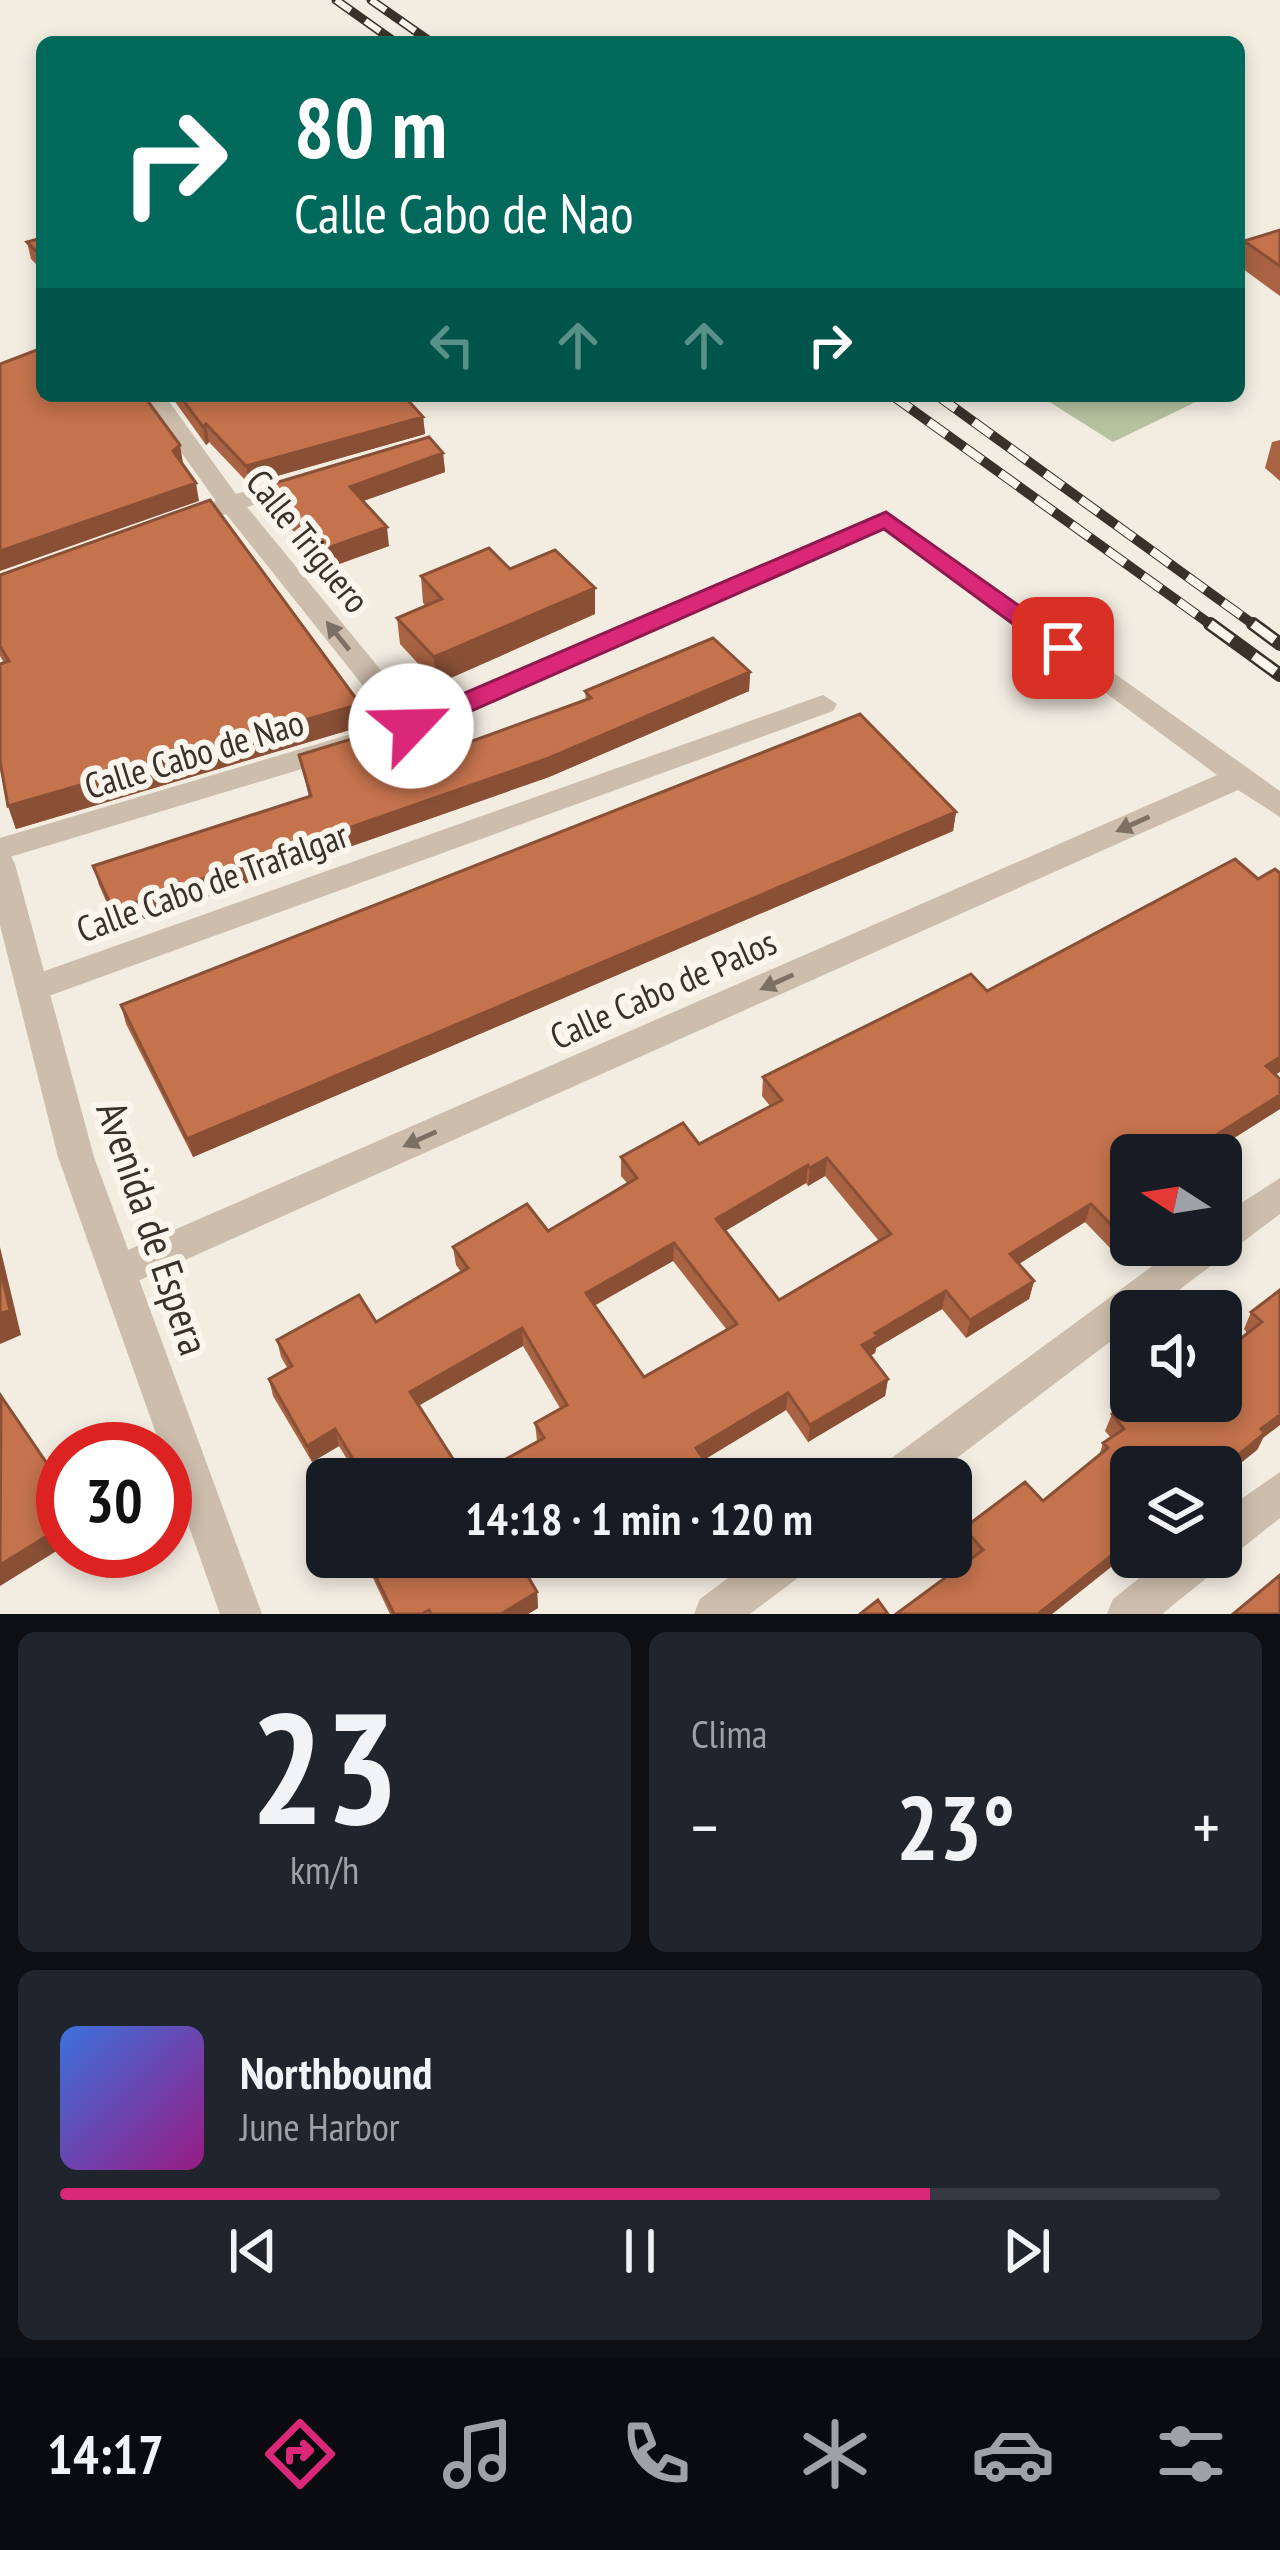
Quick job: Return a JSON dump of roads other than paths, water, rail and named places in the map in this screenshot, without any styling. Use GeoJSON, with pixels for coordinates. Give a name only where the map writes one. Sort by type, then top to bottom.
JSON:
{"type":"FeatureCollection","features":[{"type":"Feature","properties":{"kind":"street","name":"Calle Triguero"},"geometry":{"type":"LineString","coordinates":[[157,402],[230,503],[411,726]]}},
{"type":"Feature","properties":{"kind":"street"},"geometry":{"type":"LineString","coordinates":[[146,532],[318,477]]}},
{"type":"Feature","properties":{"kind":"street","name":"Calle Cabo de Nao"},"geometry":{"type":"LineString","coordinates":[[0,849],[411,726],[886,519],[1280,806]]}},
{"type":"Feature","properties":{"kind":"street","name":"Calle Cabo de Trafalgar"},"geometry":{"type":"LineString","coordinates":[[34,988],[823,704]]}},
{"type":"Feature","properties":{"kind":"street","name":"Calle Cabo de Palos"},"geometry":{"type":"LineString","coordinates":[[118,1272],[1240,777]]}},
{"type":"Feature","properties":{"kind":"street","name":"Avenida de Espera"},"geometry":{"type":"LineString","coordinates":[[0,864],[76,1157],[241,1614]]}},
{"type":"Feature","properties":{"kind":"street"},"geometry":{"type":"LineString","coordinates":[[1242,1221],[1280,1192]]}},
{"type":"Feature","properties":{"kind":"street"},"geometry":{"type":"LineString","coordinates":[[924,1458],[1182,1266]]}},
{"type":"Feature","properties":{"kind":"street"},"geometry":{"type":"LineString","coordinates":[[1242,1522],[1280,1492]]}},
{"type":"Feature","properties":{"kind":"street"},"geometry":{"type":"LineString","coordinates":[[715,1614],[763,1578]]}},
{"type":"Feature","properties":{"kind":"street"},"geometry":{"type":"LineString","coordinates":[[1128,1614],[1173,1578]]}},
{"type":"Feature","properties":{"kind":"railway"},"geometry":{"type":"LineString","coordinates":[[336,0],[387,36]]}},
{"type":"Feature","properties":{"kind":"railway"},"geometry":{"type":"LineString","coordinates":[[371,0],[422,36]]}},
{"type":"Feature","properties":{"kind":"railway"},"geometry":{"type":"LineString","coordinates":[[901,402],[1214,627]]}},
{"type":"Feature","properties":{"kind":"railway"},"geometry":{"type":"LineString","coordinates":[[946,402],[1257,627]]}},
{"type":"Feature","properties":{"kind":"railway"},"geometry":{"type":"LineString","coordinates":[[1210,624],[1280,675]]}},
{"type":"Feature","properties":{"kind":"railway"},"geometry":{"type":"LineString","coordinates":[[1253,624],[1280,644]]}}]}
